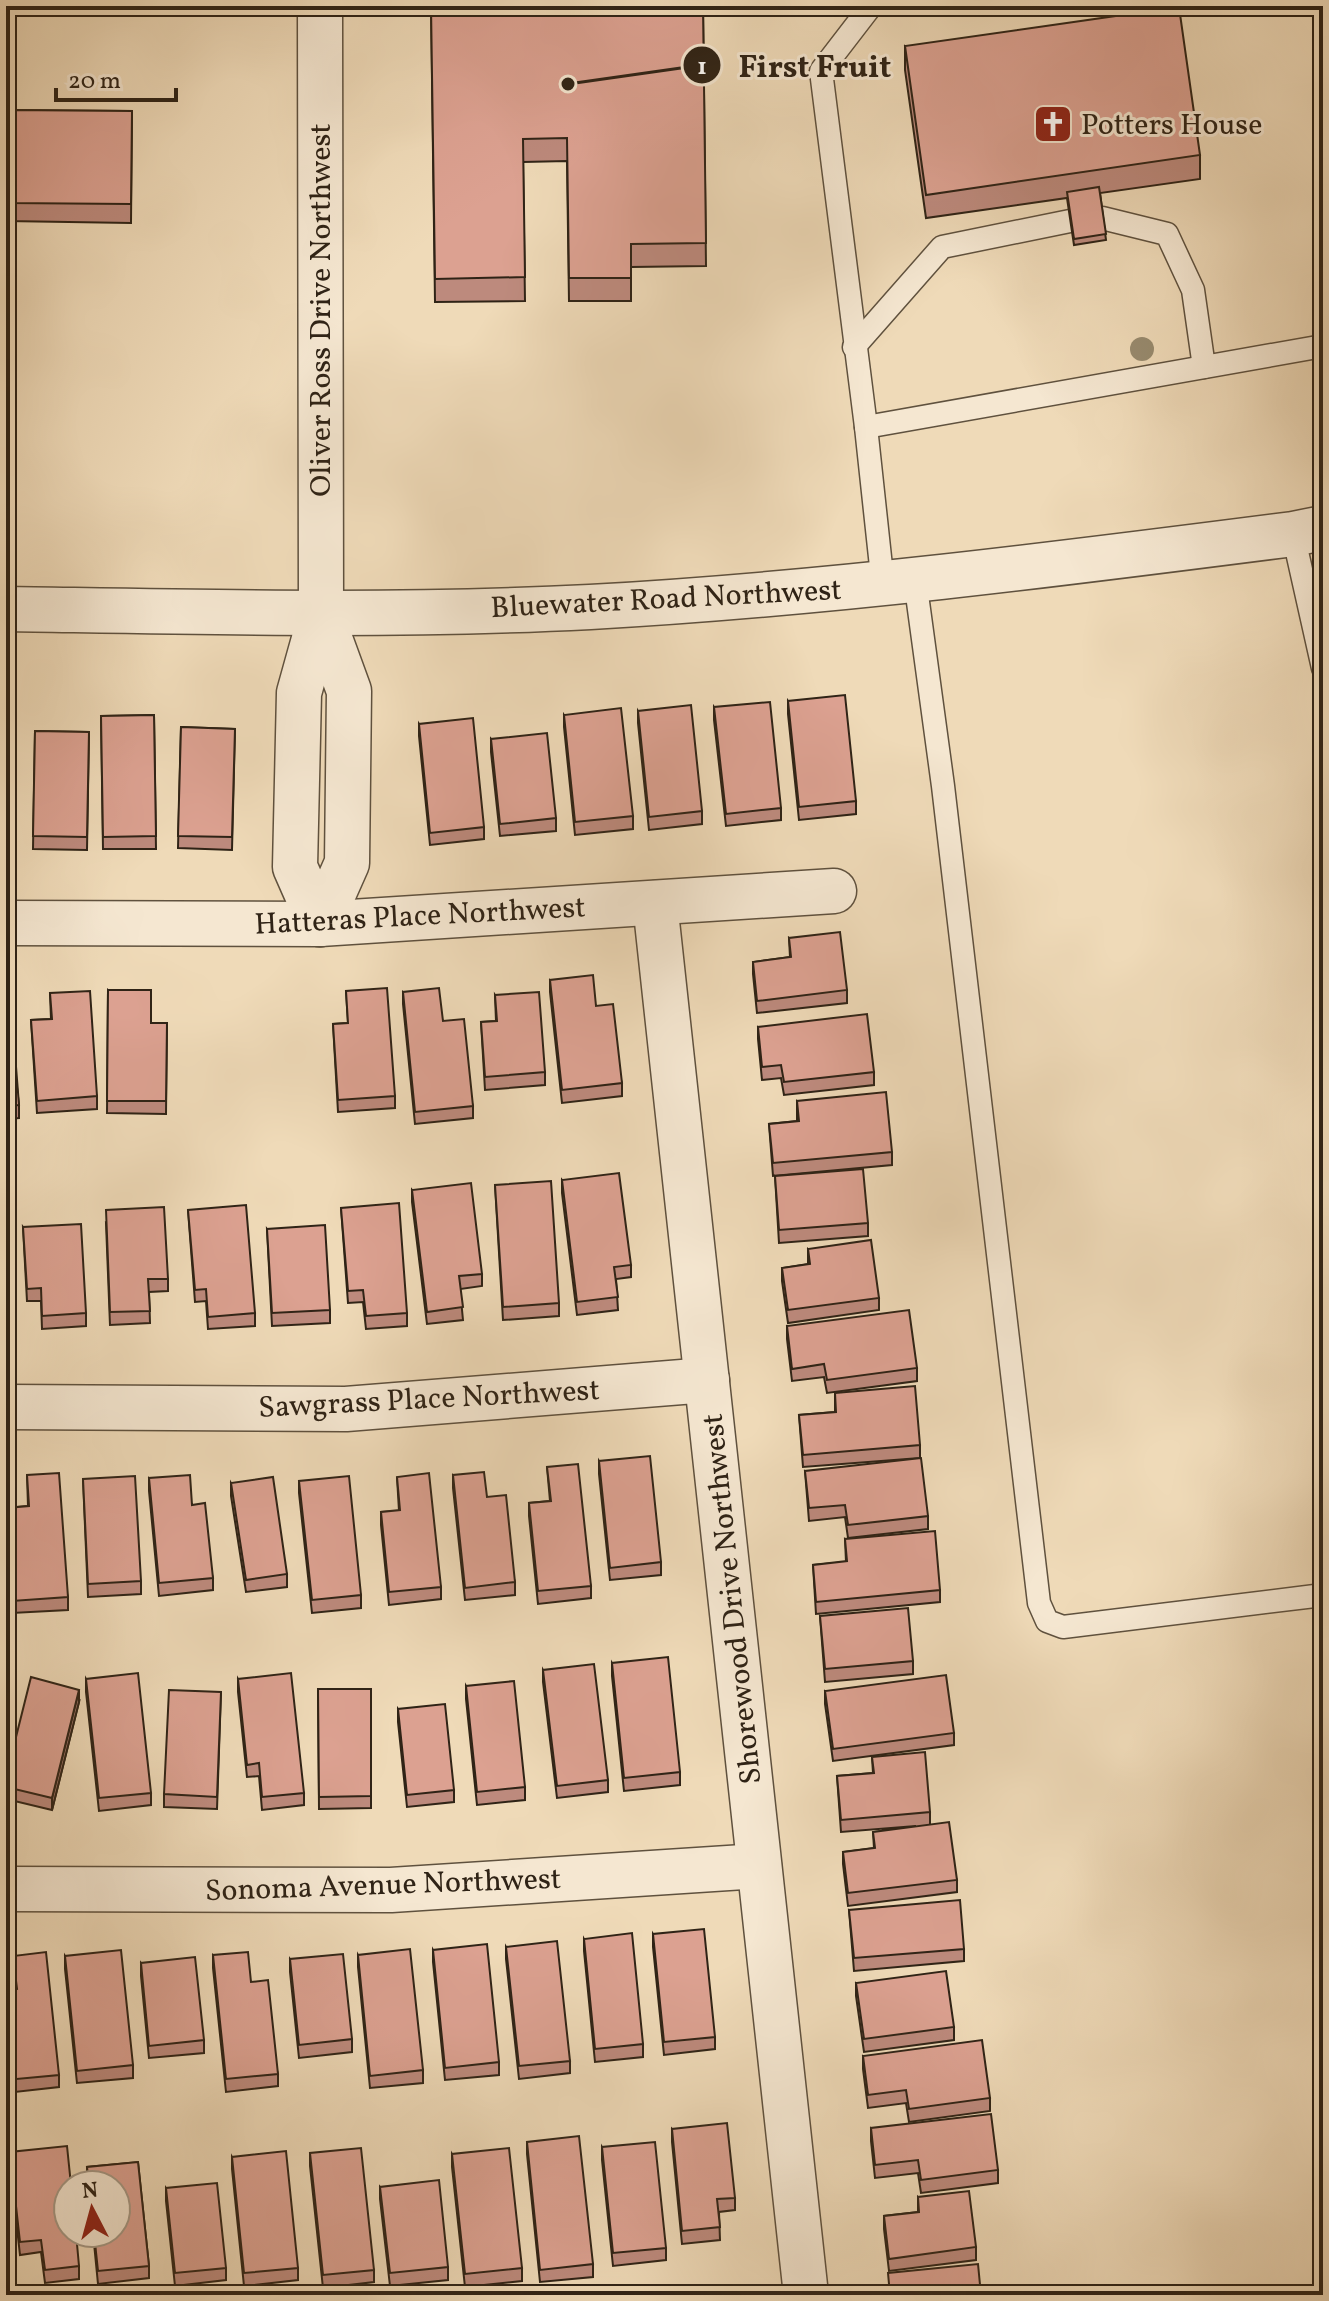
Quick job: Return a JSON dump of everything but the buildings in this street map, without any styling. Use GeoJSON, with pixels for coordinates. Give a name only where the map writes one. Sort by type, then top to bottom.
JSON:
{"type":"FeatureCollection","features":[{"type":"Feature","properties":{"kind":"street","name":"Oliver Ross Drive Northwest"},"geometry":{"type":"LineString","coordinates":[[320,6],[321,614],[299,693],[295,867],[320,924]]}},
{"type":"Feature","properties":{"kind":"street","name":"Bluewater Road Northwest"},"geometry":{"type":"LineString","coordinates":[[6,609],[321,614],[589,607],[899,583],[1308,531]]}},
{"type":"Feature","properties":{"kind":"street","name":"Hatteras Place Northwest"},"geometry":{"type":"LineString","coordinates":[[6,923],[320,924],[834,891]]}},
{"type":"Feature","properties":{"kind":"street","name":"Shorewood Drive Northwest"},"geometry":{"type":"LineString","coordinates":[[655,903],[806,2295]]}},
{"type":"Feature","properties":{"kind":"street","name":"Sawgrass Place Northwest"},"geometry":{"type":"LineString","coordinates":[[6,1407],[346,1409],[707,1380]]}},
{"type":"Feature","properties":{"kind":"street","name":"Sonoma Avenue Northwest"},"geometry":{"type":"LineString","coordinates":[[6,1889],[391,1890],[759,1866]]}},
{"type":"Feature","properties":{"kind":"lane"},"geometry":{"type":"LineString","coordinates":[[871,6],[821,71],[866,427],[948,830],[1039,1603],[1047,1621],[1063,1627],[1323,1595]]}},
{"type":"Feature","properties":{"kind":"lane"},"geometry":{"type":"LineString","coordinates":[[854,347],[942,247],[1070,221],[1102,218],[1167,234],[1193,290],[1204,367]]}},
{"type":"Feature","properties":{"kind":"lane"},"geometry":{"type":"LineString","coordinates":[[866,427],[1323,346]]}},
{"type":"Feature","properties":{"kind":"lane"},"geometry":{"type":"LineString","coordinates":[[1308,531],[1323,668]]}},
{"type":"Feature","properties":{"kind":"place","name":"First Fruit"},"geometry":{"type":"Point","coordinates":[568,84]}},
{"type":"Feature","properties":{"kind":"place","name":"Potters House"},"geometry":{"type":"Point","coordinates":[1053,124]}}]}
